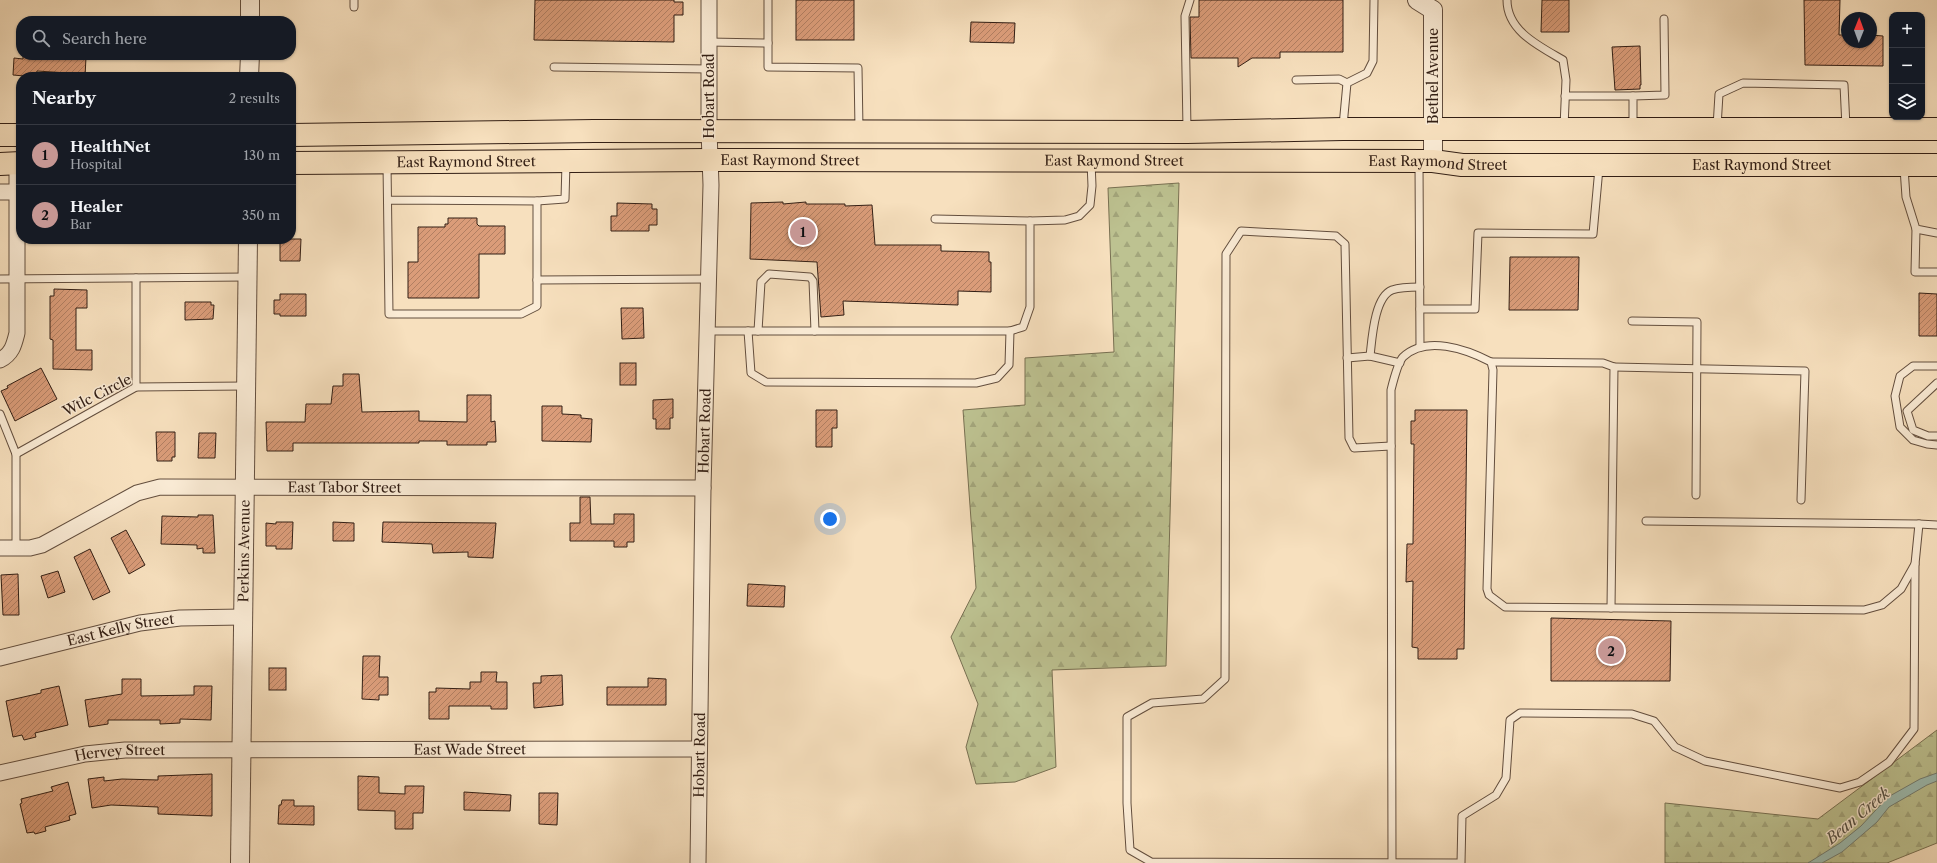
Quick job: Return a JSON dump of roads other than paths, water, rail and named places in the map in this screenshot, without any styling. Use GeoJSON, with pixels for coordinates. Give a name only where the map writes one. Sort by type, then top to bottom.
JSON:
{"type":"FeatureCollection","features":[{"type":"Feature","properties":{"kind":"main road","name":"East Raymond Street"},"geometry":{"type":"LineString","coordinates":[[296,135],[709,131],[1187,132],[1343,129],[1937,129]]}},
{"type":"Feature","properties":{"kind":"main road"},"geometry":{"type":"LineString","coordinates":[[0,135],[16,135]]}},
{"type":"Feature","properties":{"kind":"main road","name":"East Raymond Street"},"geometry":{"type":"LineString","coordinates":[[296,163],[709,160],[1426,161],[1462,165],[1599,166],[1937,165]]}},
{"type":"Feature","properties":{"kind":"street"},"geometry":{"type":"LineString","coordinates":[[250,0],[250,16]]}},
{"type":"Feature","properties":{"kind":"street","name":"Hobart Road"},"geometry":{"type":"LineString","coordinates":[[698,863],[703,488],[710,185],[709,0]]}},
{"type":"Feature","properties":{"kind":"street","name":"Bethel Avenue"},"geometry":{"type":"LineString","coordinates":[[1417,0],[1433,5],[1433,129],[1426,161]]}},
{"type":"Feature","properties":{"kind":"street"},"geometry":{"type":"LineString","coordinates":[[249,72],[250,60]]}},
{"type":"Feature","properties":{"kind":"street"},"geometry":{"type":"LineString","coordinates":[[13,164],[16,185]]}},
{"type":"Feature","properties":{"kind":"street"},"geometry":{"type":"LineString","coordinates":[[0,192],[16,192]]}},
{"type":"Feature","properties":{"kind":"street"},"geometry":{"type":"LineString","coordinates":[[0,360],[10,353],[17,333],[17,244]]}},
{"type":"Feature","properties":{"kind":"street","name":"Perkins Avenue"},"geometry":{"type":"LineString","coordinates":[[240,863],[248,244]]}},
{"type":"Feature","properties":{"kind":"street","name":"East Tabor Street"},"geometry":{"type":"LineString","coordinates":[[0,548],[30,548],[42,545],[144,490],[169,487],[703,488]]}},
{"type":"Feature","properties":{"kind":"street","name":"East Kelly Street"},"geometry":{"type":"LineString","coordinates":[[0,658],[140,623],[180,618],[243,617]]}},
{"type":"Feature","properties":{"kind":"street","name":"East Wade Street"},"geometry":{"type":"LineString","coordinates":[[241,749],[699,749]]}},
{"type":"Feature","properties":{"kind":"street","name":"Hervey Street"},"geometry":{"type":"LineString","coordinates":[[0,773],[70,757],[110,750],[241,749]]}},
{"type":"Feature","properties":{"kind":"lane"},"geometry":{"type":"LineString","coordinates":[[768,0],[768,67],[858,68],[859,132]]}},
{"type":"Feature","properties":{"kind":"lane"},"geometry":{"type":"LineString","coordinates":[[1187,132],[1185,16],[1190,0]]}},
{"type":"Feature","properties":{"kind":"lane"},"geometry":{"type":"LineString","coordinates":[[1347,83],[1367,73],[1373,61],[1374,0]]}},
{"type":"Feature","properties":{"kind":"lane"},"geometry":{"type":"LineString","coordinates":[[1507,0],[1507,10],[1515,28],[1563,60],[1566,80],[1564,129]]}},
{"type":"Feature","properties":{"kind":"lane"},"geometry":{"type":"LineString","coordinates":[[1565,96],[1665,95],[1664,18]]}},
{"type":"Feature","properties":{"kind":"lane"},"geometry":{"type":"LineString","coordinates":[[709,42],[768,43]]}},
{"type":"Feature","properties":{"kind":"lane"},"geometry":{"type":"LineString","coordinates":[[554,67],[709,69]]}},
{"type":"Feature","properties":{"kind":"lane"},"geometry":{"type":"LineString","coordinates":[[1296,80],[1339,79],[1347,83]]}},
{"type":"Feature","properties":{"kind":"lane"},"geometry":{"type":"LineString","coordinates":[[1343,129],[1347,83]]}},
{"type":"Feature","properties":{"kind":"lane"},"geometry":{"type":"LineString","coordinates":[[1717,129],[1719,94],[1743,83],[1844,85],[1846,129]]}},
{"type":"Feature","properties":{"kind":"lane"},"geometry":{"type":"LineString","coordinates":[[1633,96],[1633,129]]}},
{"type":"Feature","properties":{"kind":"lane"},"geometry":{"type":"LineString","coordinates":[[388,200],[537,201],[565,199],[566,161]]}},
{"type":"Feature","properties":{"kind":"lane"},"geometry":{"type":"LineString","coordinates":[[935,219],[1030,221],[1066,220],[1079,216],[1090,205],[1092,186],[1091,161]]}},
{"type":"Feature","properties":{"kind":"lane"},"geometry":{"type":"LineString","coordinates":[[1420,346],[1420,287],[1426,161]]}},
{"type":"Feature","properties":{"kind":"lane"},"geometry":{"type":"LineString","coordinates":[[387,162],[389,314],[521,314],[537,306],[537,201]]}},
{"type":"Feature","properties":{"kind":"lane"},"geometry":{"type":"LineString","coordinates":[[1420,309],[1475,308],[1478,233],[1593,234],[1599,166]]}},
{"type":"Feature","properties":{"kind":"lane"},"geometry":{"type":"LineString","coordinates":[[1903,166],[1906,197],[1916,229],[1915,272],[1937,272]]}},
{"type":"Feature","properties":{"kind":"lane"},"geometry":{"type":"LineString","coordinates":[[707,331],[1010,331],[1023,327],[1030,307],[1030,221]]}},
{"type":"Feature","properties":{"kind":"lane"},"geometry":{"type":"LineString","coordinates":[[1916,229],[1937,233]]}},
{"type":"Feature","properties":{"kind":"lane"},"geometry":{"type":"LineString","coordinates":[[1391,446],[1354,448],[1349,438],[1345,244],[1336,236],[1241,231],[1226,254],[1225,679],[1203,699],[1152,703],[1127,717],[1127,804],[1130,850],[1151,862],[1392,861],[1461,863],[1462,816],[1496,795],[1506,778],[1510,720],[1520,713],[1632,714],[1654,721],[1675,747],[1705,761],[1840,788],[1860,782],[1889,762],[1914,729],[1915,564],[1919,524]]}},
{"type":"Feature","properties":{"kind":"lane"},"geometry":{"type":"LineString","coordinates":[[758,331],[761,282],[768,274],[810,277],[813,281],[815,331]]}},
{"type":"Feature","properties":{"kind":"lane"},"geometry":{"type":"LineString","coordinates":[[0,279],[247,277]]}},
{"type":"Feature","properties":{"kind":"lane"},"geometry":{"type":"LineString","coordinates":[[136,278],[136,387]]}},
{"type":"Feature","properties":{"kind":"lane"},"geometry":{"type":"LineString","coordinates":[[537,280],[708,279]]}},
{"type":"Feature","properties":{"kind":"lane"},"geometry":{"type":"LineString","coordinates":[[1370,356],[1376,315],[1381,302],[1390,291],[1402,288],[1420,287]]}},
{"type":"Feature","properties":{"kind":"lane"},"geometry":{"type":"LineString","coordinates":[[1632,321],[1697,322],[1696,495]]}},
{"type":"Feature","properties":{"kind":"lane"},"geometry":{"type":"LineString","coordinates":[[748,331],[752,373],[766,382],[969,383],[997,378],[1008,365],[1010,331]]}},
{"type":"Feature","properties":{"kind":"lane"},"geometry":{"type":"LineString","coordinates":[[1392,861],[1391,390],[1402,358],[1420,346],[1452,347],[1476,354],[1491,362],[1603,363],[1614,367],[1805,371],[1801,500]]}},
{"type":"Feature","properties":{"kind":"lane"},"geometry":{"type":"LineString","coordinates":[[1347,358],[1370,356],[1400,363]]}},
{"type":"Feature","properties":{"kind":"lane"},"geometry":{"type":"LineString","coordinates":[[1491,362],[1493,370],[1487,589],[1489,595],[1505,607],[1864,610],[1882,606],[1901,589],[1915,564]]}},
{"type":"Feature","properties":{"kind":"lane"},"geometry":{"type":"LineString","coordinates":[[1937,366],[1913,366],[1900,376],[1895,396],[1900,427],[1913,440],[1927,444],[1937,444]]}},
{"type":"Feature","properties":{"kind":"lane"},"geometry":{"type":"LineString","coordinates":[[1611,608],[1614,367]]}},
{"type":"Feature","properties":{"kind":"lane"},"geometry":{"type":"LineString","coordinates":[[1937,383],[1907,411],[1913,430],[1928,436],[1937,436]]}},
{"type":"Feature","properties":{"kind":"lane","name":"Wtlc Circle"},"geometry":{"type":"LineString","coordinates":[[16,454],[136,387],[245,386]]}},
{"type":"Feature","properties":{"kind":"lane"},"geometry":{"type":"LineString","coordinates":[[0,414],[16,454],[16,548]]}},
{"type":"Feature","properties":{"kind":"lane"},"geometry":{"type":"LineString","coordinates":[[1646,521],[1937,525]]}},
{"type":"Feature","properties":{"kind":"water","name":"Bean Creek"},"geometry":{"type":"Polygon","coordinates":[[[1937,773],[1937,781],[1927,785],[1889,807],[1877,822],[1842,852],[1822,863],[1808,863],[1840,843],[1861,826],[1888,797],[1920,779],[1937,773]]]}},
{"type":"Feature","properties":{"kind":"place","name":"HealthNet"},"geometry":{"type":"Point","coordinates":[803,232]}},
{"type":"Feature","properties":{"kind":"place","name":"Healer"},"geometry":{"type":"Point","coordinates":[1611,651]}}]}
